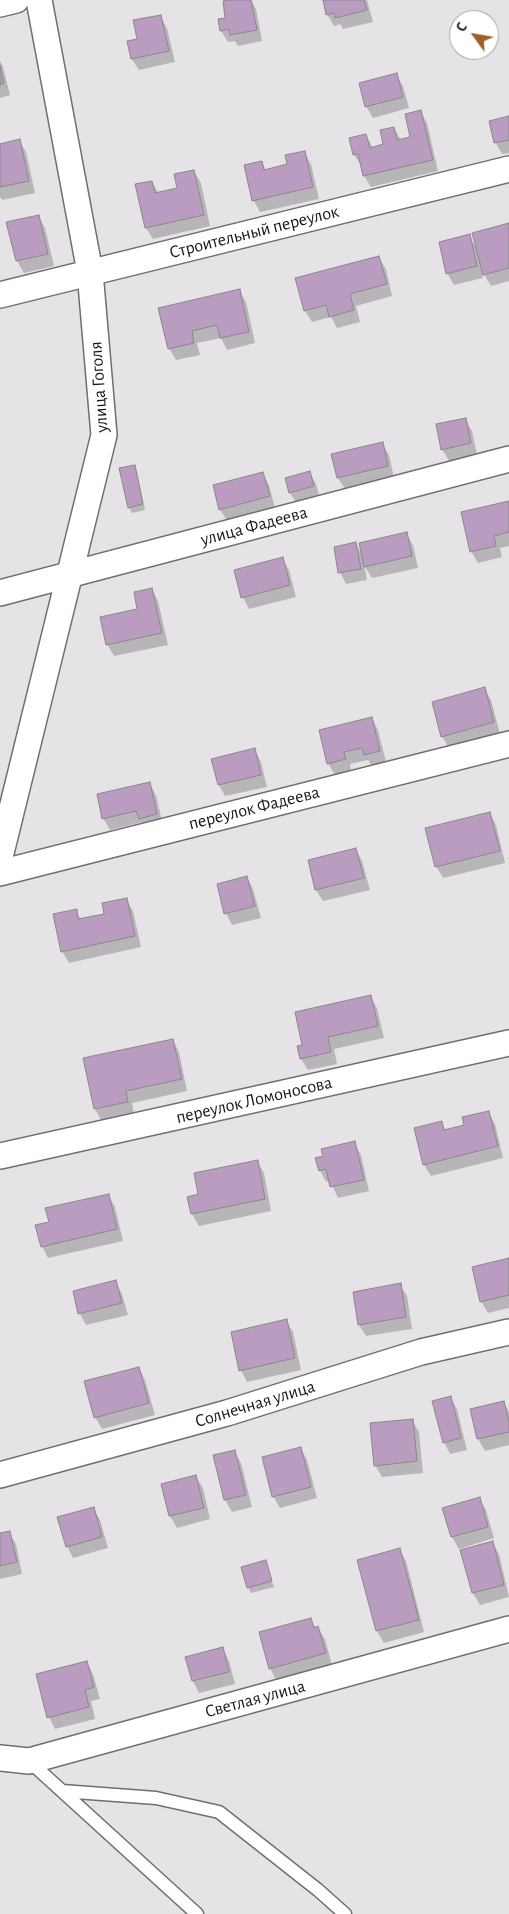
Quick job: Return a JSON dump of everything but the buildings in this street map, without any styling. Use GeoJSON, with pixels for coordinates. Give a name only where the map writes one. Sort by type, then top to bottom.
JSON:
{"type":"FeatureCollection","features":[{"type":"Feature","properties":{"kind":"street"},"geometry":{"type":"LineString","coordinates":[[0,4],[16,0]]}},
{"type":"Feature","properties":{"kind":"street","name":"улица Гоголя"},"geometry":{"type":"LineString","coordinates":[[0,857],[104,435],[90,272],[39,0]]}},
{"type":"Feature","properties":{"kind":"street","name":"Строительный переулок"},"geometry":{"type":"LineString","coordinates":[[0,295],[509,169]]}},
{"type":"Feature","properties":{"kind":"street","name":"улица Фадеева"},"geometry":{"type":"LineString","coordinates":[[0,594],[509,458]]}},
{"type":"Feature","properties":{"kind":"street","name":"переулок Фадеева"},"geometry":{"type":"LineString","coordinates":[[0,873],[509,744]]}},
{"type":"Feature","properties":{"kind":"street","name":"переулок Ломоносова"},"geometry":{"type":"LineString","coordinates":[[0,1156],[509,1043]]}},
{"type":"Feature","properties":{"kind":"street","name":"Солнечная улица"},"geometry":{"type":"LineString","coordinates":[[0,1475],[227,1413],[421,1352],[509,1332]]}},
{"type":"Feature","properties":{"kind":"street","name":"Светлая улица"},"geometry":{"type":"LineString","coordinates":[[0,1758],[29,1761],[509,1629]]}},
{"type":"Feature","properties":{"kind":"lane"},"geometry":{"type":"LineString","coordinates":[[29,1761],[197,1914]]}},
{"type":"Feature","properties":{"kind":"lane"},"geometry":{"type":"LineString","coordinates":[[62,1791],[156,1798],[219,1812],[318,1890],[344,1914]]}}]}
